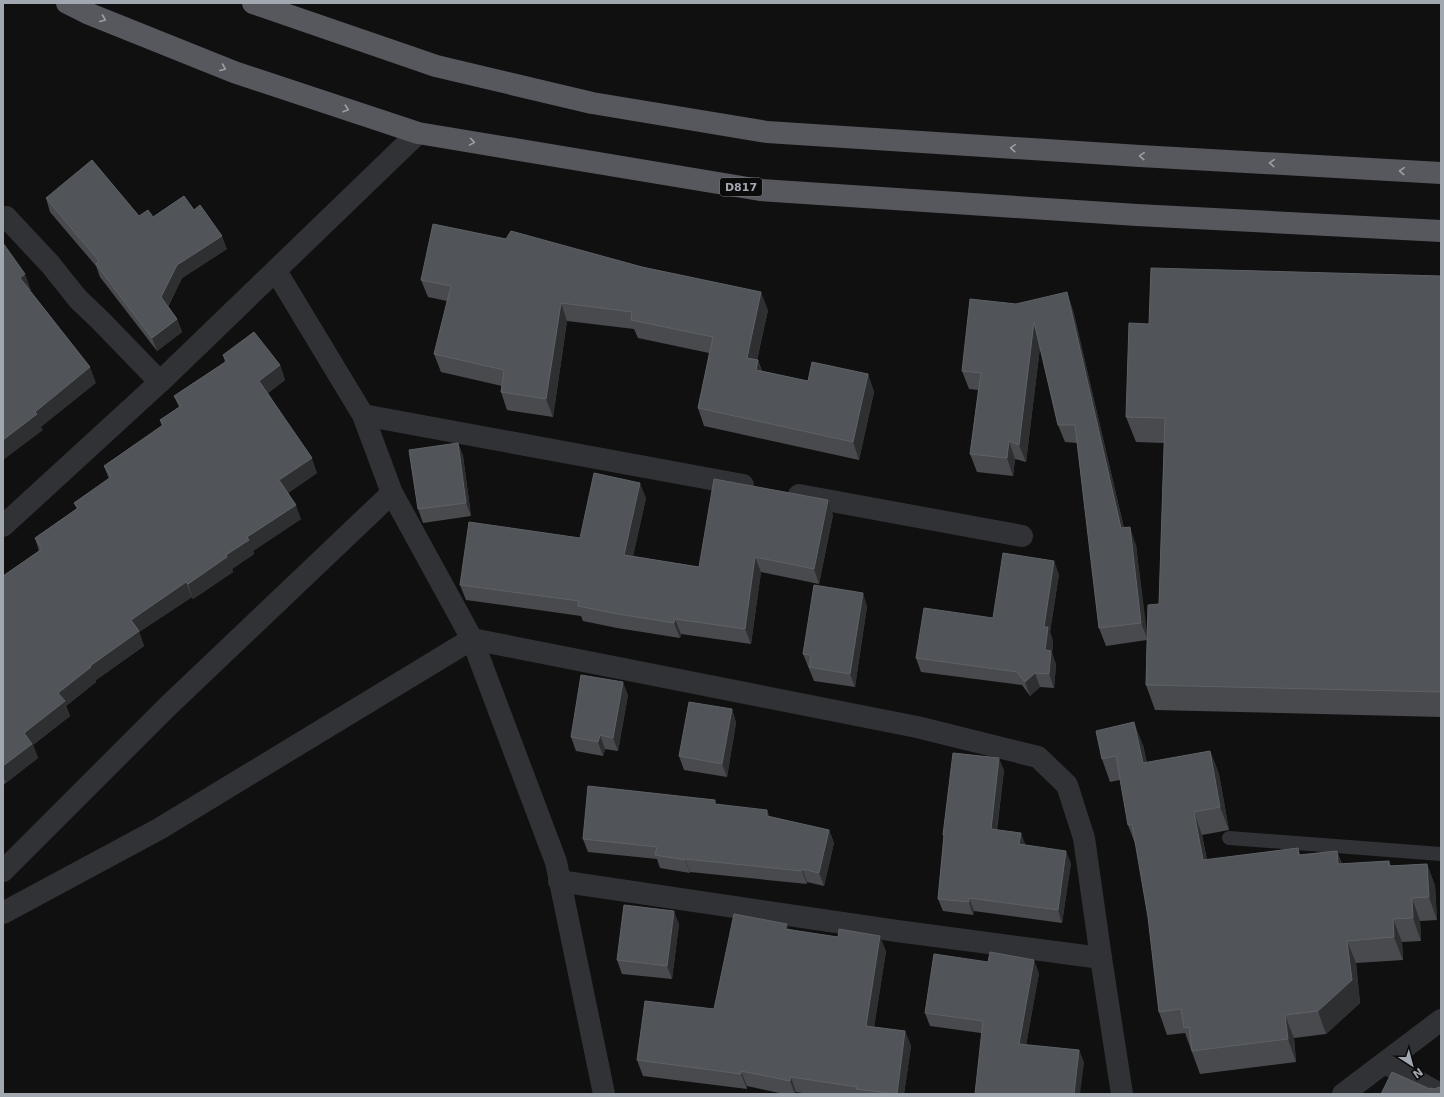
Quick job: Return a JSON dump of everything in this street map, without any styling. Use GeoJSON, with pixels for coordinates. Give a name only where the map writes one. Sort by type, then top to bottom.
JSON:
{"type":"FeatureCollection","features":[{"type":"Feature","properties":{"kind":"highway","name":"D817"},"geometry":{"type":"LineString","coordinates":[[67,3],[234,72],[418,133],[760,190],[1137,215],[1441,231]]}},
{"type":"Feature","properties":{"kind":"highway"},"geometry":{"type":"LineString","coordinates":[[253,3],[436,66],[592,103],[767,132],[1441,173]]}},
{"type":"Feature","properties":{"kind":"street"},"geometry":{"type":"LineString","coordinates":[[3,526],[160,382],[418,133]]}},
{"type":"Feature","properties":{"kind":"street"},"geometry":{"type":"LineString","coordinates":[[3,220],[6,217],[50,264],[78,299],[160,382]]}},
{"type":"Feature","properties":{"kind":"street"},"geometry":{"type":"LineString","coordinates":[[276,271],[363,415],[392,493],[472,638],[556,862],[604,1094]]}},
{"type":"Feature","properties":{"kind":"street"},"geometry":{"type":"LineString","coordinates":[[363,415],[1022,536]]}},
{"type":"Feature","properties":{"kind":"street"},"geometry":{"type":"LineString","coordinates":[[3,871],[167,707],[392,493]]}},
{"type":"Feature","properties":{"kind":"street"},"geometry":{"type":"LineString","coordinates":[[3,913],[159,829],[472,638],[917,727],[1038,757],[1067,785],[1084,838],[1100,958],[1122,1094]]}},
{"type":"Feature","properties":{"kind":"street"},"geometry":{"type":"LineString","coordinates":[[559,881],[897,931],[1100,958]]}},
{"type":"Feature","properties":{"kind":"street"},"geometry":{"type":"LineString","coordinates":[[1344,1094],[1441,1020]]}},
{"type":"Feature","properties":{"kind":"street"},"geometry":{"type":"LineString","coordinates":[[1385,1063],[1440,1094]]}},
{"type":"Feature","properties":{"kind":"lane"},"geometry":{"type":"LineString","coordinates":[[1229,838],[1441,854]]}},
{"type":"Feature","properties":{"kind":"building"},"geometry":{"type":"Polygon","coordinates":[[[92,160],[139,216],[148,210],[153,217],[184,196],[194,210],[200,205],[222,236],[177,265],[161,297],[177,319],[152,338],[96,264],[99,261],[46,198],[92,160]]]}},
{"type":"Feature","properties":{"kind":"building"},"geometry":{"type":"Polygon","coordinates":[[[433,224],[506,239],[511,231],[642,267],[761,292],[747,358],[758,360],[756,370],[808,381],[812,362],[868,374],[853,442],[698,408],[713,337],[631,320],[632,312],[561,303],[546,399],[501,392],[504,370],[434,354],[451,286],[421,280],[433,224]]]}},
{"type":"Feature","properties":{"kind":"building"},"geometry":{"type":"Polygon","coordinates":[[[3,243],[25,274],[20,278],[90,367],[35,412],[37,414],[3,440],[3,243]]]}},
{"type":"Feature","properties":{"kind":"building"},"geometry":{"type":"Polygon","coordinates":[[[1151,268],[1441,276],[1441,692],[1146,685],[1148,605],[1159,604],[1165,418],[1126,417],[1129,323],[1149,324],[1151,268]]]}},
{"type":"Feature","properties":{"kind":"building"},"geometry":{"type":"Polygon","coordinates":[[[1067,292],[1121,528],[1130,527],[1141,623],[1099,628],[1075,425],[1058,425],[1034,322],[1019,445],[1009,441],[1007,458],[970,454],[981,373],[962,371],[970,299],[1016,304],[1067,292]]]}},
{"type":"Feature","properties":{"kind":"building"},"geometry":{"type":"Polygon","coordinates":[[[254,332],[280,365],[259,381],[312,458],[279,480],[296,505],[247,537],[249,540],[226,555],[227,557],[188,584],[186,582],[131,620],[139,631],[90,666],[91,667],[58,693],[65,701],[24,733],[32,744],[3,766],[3,576],[42,549],[35,538],[78,508],[74,503],[111,477],[104,466],[163,425],[160,420],[181,406],[174,396],[227,361],[223,355],[254,332]]]}},
{"type":"Feature","properties":{"kind":"building"},"geometry":{"type":"Polygon","coordinates":[[[458,443],[466,503],[418,509],[409,450],[458,443]]]}},
{"type":"Feature","properties":{"kind":"building"},"geometry":{"type":"Polygon","coordinates":[[[594,473],[640,483],[624,555],[699,567],[714,479],[828,500],[814,569],[755,557],[745,629],[675,619],[674,623],[578,606],[579,601],[460,585],[469,522],[580,538],[594,473]]]}},
{"type":"Feature","properties":{"kind":"building"},"geometry":{"type":"Polygon","coordinates":[[[1003,553],[1054,561],[1044,627],[1048,627],[1045,650],[1051,651],[1049,674],[1035,673],[1025,682],[1017,672],[916,658],[924,608],[993,618],[1003,553]]]}},
{"type":"Feature","properties":{"kind":"building"},"geometry":{"type":"Polygon","coordinates":[[[814,585],[863,593],[850,674],[809,667],[811,655],[803,654],[814,585]]]}},
{"type":"Feature","properties":{"kind":"building"},"geometry":{"type":"Polygon","coordinates":[[[581,675],[623,682],[613,738],[600,735],[598,742],[571,737],[581,675]]]}},
{"type":"Feature","properties":{"kind":"building"},"geometry":{"type":"Polygon","coordinates":[[[689,702],[732,709],[722,764],[679,756],[689,702]]]}},
{"type":"Feature","properties":{"kind":"building"},"geometry":{"type":"Polygon","coordinates":[[[1134,722],[1143,763],[1210,751],[1220,807],[1194,812],[1203,860],[1298,848],[1299,855],[1337,851],[1338,864],[1389,861],[1389,866],[1427,864],[1429,897],[1412,898],[1413,918],[1393,919],[1394,937],[1347,941],[1352,980],[1318,1011],[1285,1015],[1288,1039],[1192,1051],[1189,1027],[1184,1028],[1181,1009],[1159,1012],[1148,917],[1132,824],[1128,825],[1116,756],[1102,759],[1096,731],[1134,722]]]}},
{"type":"Feature","properties":{"kind":"building"},"geometry":{"type":"Polygon","coordinates":[[[953,753],[999,758],[991,829],[1021,833],[1019,844],[1066,851],[1058,910],[969,898],[969,902],[938,899],[943,835],[953,753]]]}},
{"type":"Feature","properties":{"kind":"building"},"geometry":{"type":"Polygon","coordinates":[[[588,786],[715,800],[715,804],[767,810],[767,816],[829,830],[819,873],[802,869],[802,871],[685,860],[655,855],[657,847],[583,839],[588,786]]]}},
{"type":"Feature","properties":{"kind":"building"},"geometry":{"type":"Polygon","coordinates":[[[624,905],[674,911],[667,966],[617,960],[624,905]]]}},
{"type":"Feature","properties":{"kind":"building"},"geometry":{"type":"Polygon","coordinates":[[[734,914],[787,924],[785,929],[838,937],[839,929],[880,936],[866,1026],[905,1031],[897,1094],[856,1089],[857,1087],[791,1077],[790,1081],[741,1071],[741,1074],[637,1060],[645,1001],[714,1009],[734,914]]]}},
{"type":"Feature","properties":{"kind":"building"},"geometry":{"type":"Polygon","coordinates":[[[990,952],[1034,960],[1019,1044],[1079,1050],[1074,1094],[975,1094],[983,1021],[925,1013],[934,954],[988,962],[990,952]]]}},
{"type":"Feature","properties":{"kind":"building"},"geometry":{"type":"Polygon","coordinates":[[[1392,1072],[1430,1089],[1441,1086],[1441,1094],[1381,1094],[1392,1072]]]}}]}
